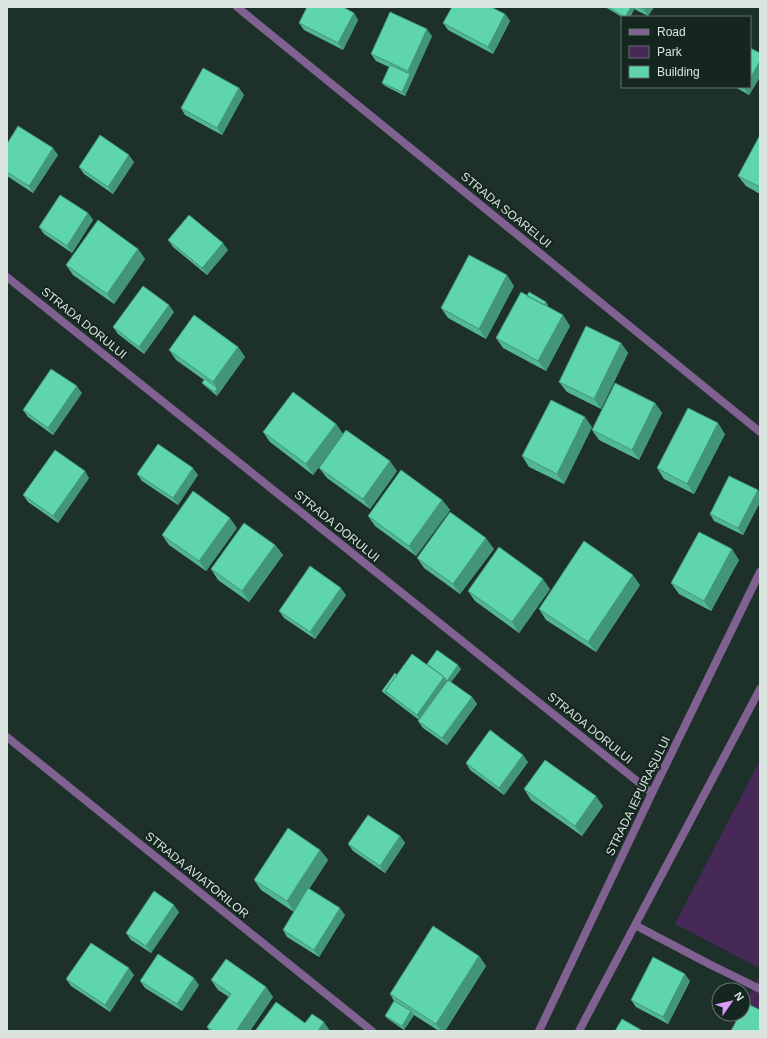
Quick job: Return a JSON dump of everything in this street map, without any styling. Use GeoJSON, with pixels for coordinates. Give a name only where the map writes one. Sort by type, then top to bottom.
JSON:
{"type":"FeatureCollection","features":[{"type":"Feature","properties":{"kind":"street","name":"STRADA SOARELUI"},"geometry":{"type":"LineString","coordinates":[[237,7],[760,432]]}},
{"type":"Feature","properties":{"kind":"street","name":"STRADA DORULUI"},"geometry":{"type":"LineString","coordinates":[[7,277],[652,793]]}},
{"type":"Feature","properties":{"kind":"street","name":"STRADA IEPURAȘULUI"},"geometry":{"type":"LineString","coordinates":[[539,1031],[652,793],[760,572]]}},
{"type":"Feature","properties":{"kind":"street"},"geometry":{"type":"LineString","coordinates":[[579,1031],[760,688]]}},
{"type":"Feature","properties":{"kind":"street","name":"STRADA AVIATORILOR"},"geometry":{"type":"LineString","coordinates":[[7,737],[372,1031]]}},
{"type":"Feature","properties":{"kind":"street"},"geometry":{"type":"LineString","coordinates":[[635,925],[760,989]]}},
{"type":"Feature","properties":{"kind":"green space"},"geometry":{"type":"Polygon","coordinates":[[[760,760],[760,968],[675,924],[760,760]]]}},
{"type":"Feature","properties":{"kind":"green space"},"geometry":{"type":"Polygon","coordinates":[[[760,975],[760,1031],[729,1031],[734,1022],[751,1022],[751,991],[760,975]]]}},
{"type":"Feature","properties":{"kind":"building"},"geometry":{"type":"Polygon","coordinates":[[[307,7],[343,7],[354,13],[338,43],[299,23],[307,7]]]}},
{"type":"Feature","properties":{"kind":"building"},"geometry":{"type":"Polygon","coordinates":[[[452,7],[491,7],[505,14],[488,47],[443,23],[452,7]]]}},
{"type":"Feature","properties":{"kind":"building"},"geometry":{"type":"Polygon","coordinates":[[[608,7],[631,7],[626,16],[608,7]]]}},
{"type":"Feature","properties":{"kind":"building"},"geometry":{"type":"Polygon","coordinates":[[[390,12],[427,29],[408,71],[371,54],[390,12]]]}},
{"type":"Feature","properties":{"kind":"building"},"geometry":{"type":"Polygon","coordinates":[[[751,48],[760,53],[760,61],[751,77],[751,48]]]}},
{"type":"Feature","properties":{"kind":"building"},"geometry":{"type":"Polygon","coordinates":[[[390,65],[410,74],[402,92],[382,83],[390,65]]]}},
{"type":"Feature","properties":{"kind":"building"},"geometry":{"type":"Polygon","coordinates":[[[203,68],[239,88],[217,128],[181,108],[203,68]]]}},
{"type":"Feature","properties":{"kind":"building"},"geometry":{"type":"Polygon","coordinates":[[[18,126],[53,148],[29,186],[7,172],[7,144],[18,126]]]}},
{"type":"Feature","properties":{"kind":"building"},"geometry":{"type":"Polygon","coordinates":[[[100,135],[129,155],[108,187],[79,167],[100,135]]]}},
{"type":"Feature","properties":{"kind":"building"},"geometry":{"type":"Polygon","coordinates":[[[760,135],[760,187],[738,176],[760,135]]]}},
{"type":"Feature","properties":{"kind":"building"},"geometry":{"type":"Polygon","coordinates":[[[60,195],[88,213],[67,246],[39,227],[60,195]]]}},
{"type":"Feature","properties":{"kind":"building"},"geometry":{"type":"Polygon","coordinates":[[[189,215],[223,243],[202,268],[168,240],[189,215]]]}},
{"type":"Feature","properties":{"kind":"building"},"geometry":{"type":"Polygon","coordinates":[[[98,220],[138,249],[107,294],[66,265],[98,220]]]}},
{"type":"Feature","properties":{"kind":"building"},"geometry":{"type":"Polygon","coordinates":[[[469,255],[507,275],[479,329],[441,308],[469,255]]]}},
{"type":"Feature","properties":{"kind":"building"},"geometry":{"type":"Polygon","coordinates":[[[143,286],[169,305],[139,347],[113,327],[143,286]]]}},
{"type":"Feature","properties":{"kind":"building"},"geometry":{"type":"Polygon","coordinates":[[[521,292],[563,315],[538,361],[496,338],[521,292]]]}},
{"type":"Feature","properties":{"kind":"building"},"geometry":{"type":"Polygon","coordinates":[[[529,292],[546,302],[544,305],[527,296],[529,292]]]}},
{"type":"Feature","properties":{"kind":"building"},"geometry":{"type":"Polygon","coordinates":[[[194,315],[238,347],[213,382],[169,350],[194,315]]]}},
{"type":"Feature","properties":{"kind":"building"},"geometry":{"type":"Polygon","coordinates":[[[586,326],[621,343],[594,399],[559,382],[586,326]]]}},
{"type":"Feature","properties":{"kind":"building"},"geometry":{"type":"Polygon","coordinates":[[[51,369],[77,386],[48,428],[23,410],[51,369]]]}},
{"type":"Feature","properties":{"kind":"building"},"geometry":{"type":"Polygon","coordinates":[[[205,379],[217,388],[215,392],[202,383],[205,379]]]}},
{"type":"Feature","properties":{"kind":"building"},"geometry":{"type":"Polygon","coordinates":[[[615,383],[655,403],[632,450],[592,430],[615,383]]]}},
{"type":"Feature","properties":{"kind":"building"},"geometry":{"type":"Polygon","coordinates":[[[293,392],[336,424],[306,464],[263,432],[293,392]]]}},
{"type":"Feature","properties":{"kind":"building"},"geometry":{"type":"Polygon","coordinates":[[[551,400],[585,417],[557,474],[522,456],[551,400]]]}},
{"type":"Feature","properties":{"kind":"building"},"geometry":{"type":"Polygon","coordinates":[[[688,408],[718,423],[687,484],[657,468],[688,408]]]}},
{"type":"Feature","properties":{"kind":"building"},"geometry":{"type":"Polygon","coordinates":[[[346,430],[390,461],[363,499],[319,468],[346,430]]]}},
{"type":"Feature","properties":{"kind":"building"},"geometry":{"type":"Polygon","coordinates":[[[158,444],[193,468],[173,498],[137,474],[158,444]]]}},
{"type":"Feature","properties":{"kind":"building"},"geometry":{"type":"Polygon","coordinates":[[[55,450],[85,471],[53,516],[23,495],[55,450]]]}},
{"type":"Feature","properties":{"kind":"building"},"geometry":{"type":"Polygon","coordinates":[[[401,470],[442,500],[409,546],[368,516],[401,470]]]}},
{"type":"Feature","properties":{"kind":"building"},"geometry":{"type":"Polygon","coordinates":[[[729,476],[758,490],[738,528],[710,514],[729,476]]]}},
{"type":"Feature","properties":{"kind":"building"},"geometry":{"type":"Polygon","coordinates":[[[193,491],[230,518],[199,561],[162,535],[193,491]]]}},
{"type":"Feature","properties":{"kind":"building"},"geometry":{"type":"Polygon","coordinates":[[[450,512],[486,538],[453,584],[417,558],[450,512]]]}},
{"type":"Feature","properties":{"kind":"building"},"geometry":{"type":"Polygon","coordinates":[[[244,523],[275,545],[242,591],[211,569],[244,523]]]}},
{"type":"Feature","properties":{"kind":"building"},"geometry":{"type":"Polygon","coordinates":[[[699,532],[732,549],[704,601],[671,583],[699,532]]]}},
{"type":"Feature","properties":{"kind":"building"},"geometry":{"type":"Polygon","coordinates":[[[584,541],[633,575],[588,642],[539,609],[584,541]]]}},
{"type":"Feature","properties":{"kind":"building"},"geometry":{"type":"Polygon","coordinates":[[[499,547],[543,579],[512,622],[468,591],[499,547]]]}},
{"type":"Feature","properties":{"kind":"building"},"geometry":{"type":"Polygon","coordinates":[[[310,566],[341,588],[310,632],[279,611],[310,566]]]}},
{"type":"Feature","properties":{"kind":"building"},"geometry":{"type":"Polygon","coordinates":[[[437,650],[458,665],[447,681],[427,664],[437,650]]]}},
{"type":"Feature","properties":{"kind":"building"},"geometry":{"type":"Polygon","coordinates":[[[412,654],[444,677],[417,715],[385,691],[412,654]]]}},
{"type":"Feature","properties":{"kind":"building"},"geometry":{"type":"Polygon","coordinates":[[[395,673],[397,675],[385,691],[387,695],[382,691],[395,673]]]}},
{"type":"Feature","properties":{"kind":"building"},"geometry":{"type":"Polygon","coordinates":[[[448,680],[472,697],[442,738],[418,721],[448,680]]]}},
{"type":"Feature","properties":{"kind":"building"},"geometry":{"type":"Polygon","coordinates":[[[490,730],[523,755],[499,788],[466,763],[490,730]]]}},
{"type":"Feature","properties":{"kind":"building"},"geometry":{"type":"Polygon","coordinates":[[[545,760],[596,796],[575,826],[524,789],[545,760]]]}},
{"type":"Feature","properties":{"kind":"building"},"geometry":{"type":"Polygon","coordinates":[[[368,815],[400,836],[380,866],[348,844],[368,815]]]}},
{"type":"Feature","properties":{"kind":"building"},"geometry":{"type":"Polygon","coordinates":[[[288,828],[320,850],[287,901],[254,880],[288,828]]]}},
{"type":"Feature","properties":{"kind":"building"},"geometry":{"type":"Polygon","coordinates":[[[308,888],[340,908],[314,950],[283,930],[308,888]]]}},
{"type":"Feature","properties":{"kind":"building"},"geometry":{"type":"Polygon","coordinates":[[[154,891],[174,905],[146,946],[126,933],[154,891]]]}},
{"type":"Feature","properties":{"kind":"building"},"geometry":{"type":"Polygon","coordinates":[[[433,926],[479,956],[436,1024],[390,994],[433,926]]]}},
{"type":"Feature","properties":{"kind":"building"},"geometry":{"type":"Polygon","coordinates":[[[91,943],[129,968],[105,1005],[66,979],[91,943]]]}},
{"type":"Feature","properties":{"kind":"building"},"geometry":{"type":"Polygon","coordinates":[[[158,954],[194,978],[177,1004],[140,981],[158,954]]]}},
{"type":"Feature","properties":{"kind":"building"},"geometry":{"type":"Polygon","coordinates":[[[653,957],[685,974],[663,1017],[631,1000],[653,957]]]}},
{"type":"Feature","properties":{"kind":"building"},"geometry":{"type":"Polygon","coordinates":[[[226,959],[266,987],[236,1031],[213,1031],[207,1027],[231,994],[211,980],[226,959]]]}},
{"type":"Feature","properties":{"kind":"building"},"geometry":{"type":"Polygon","coordinates":[[[394,1001],[411,1011],[402,1026],[385,1016],[394,1001]]]}},
{"type":"Feature","properties":{"kind":"building"},"geometry":{"type":"Polygon","coordinates":[[[276,1002],[305,1023],[312,1014],[324,1022],[318,1031],[255,1031],[276,1002]]]}},
{"type":"Feature","properties":{"kind":"building"},"geometry":{"type":"Polygon","coordinates":[[[751,1006],[760,1010],[760,1031],[731,1031],[736,1022],[751,1022],[751,1006]]]}},
{"type":"Feature","properties":{"kind":"building"},"geometry":{"type":"Polygon","coordinates":[[[622,1019],[643,1031],[615,1031],[622,1019]]]}}]}
